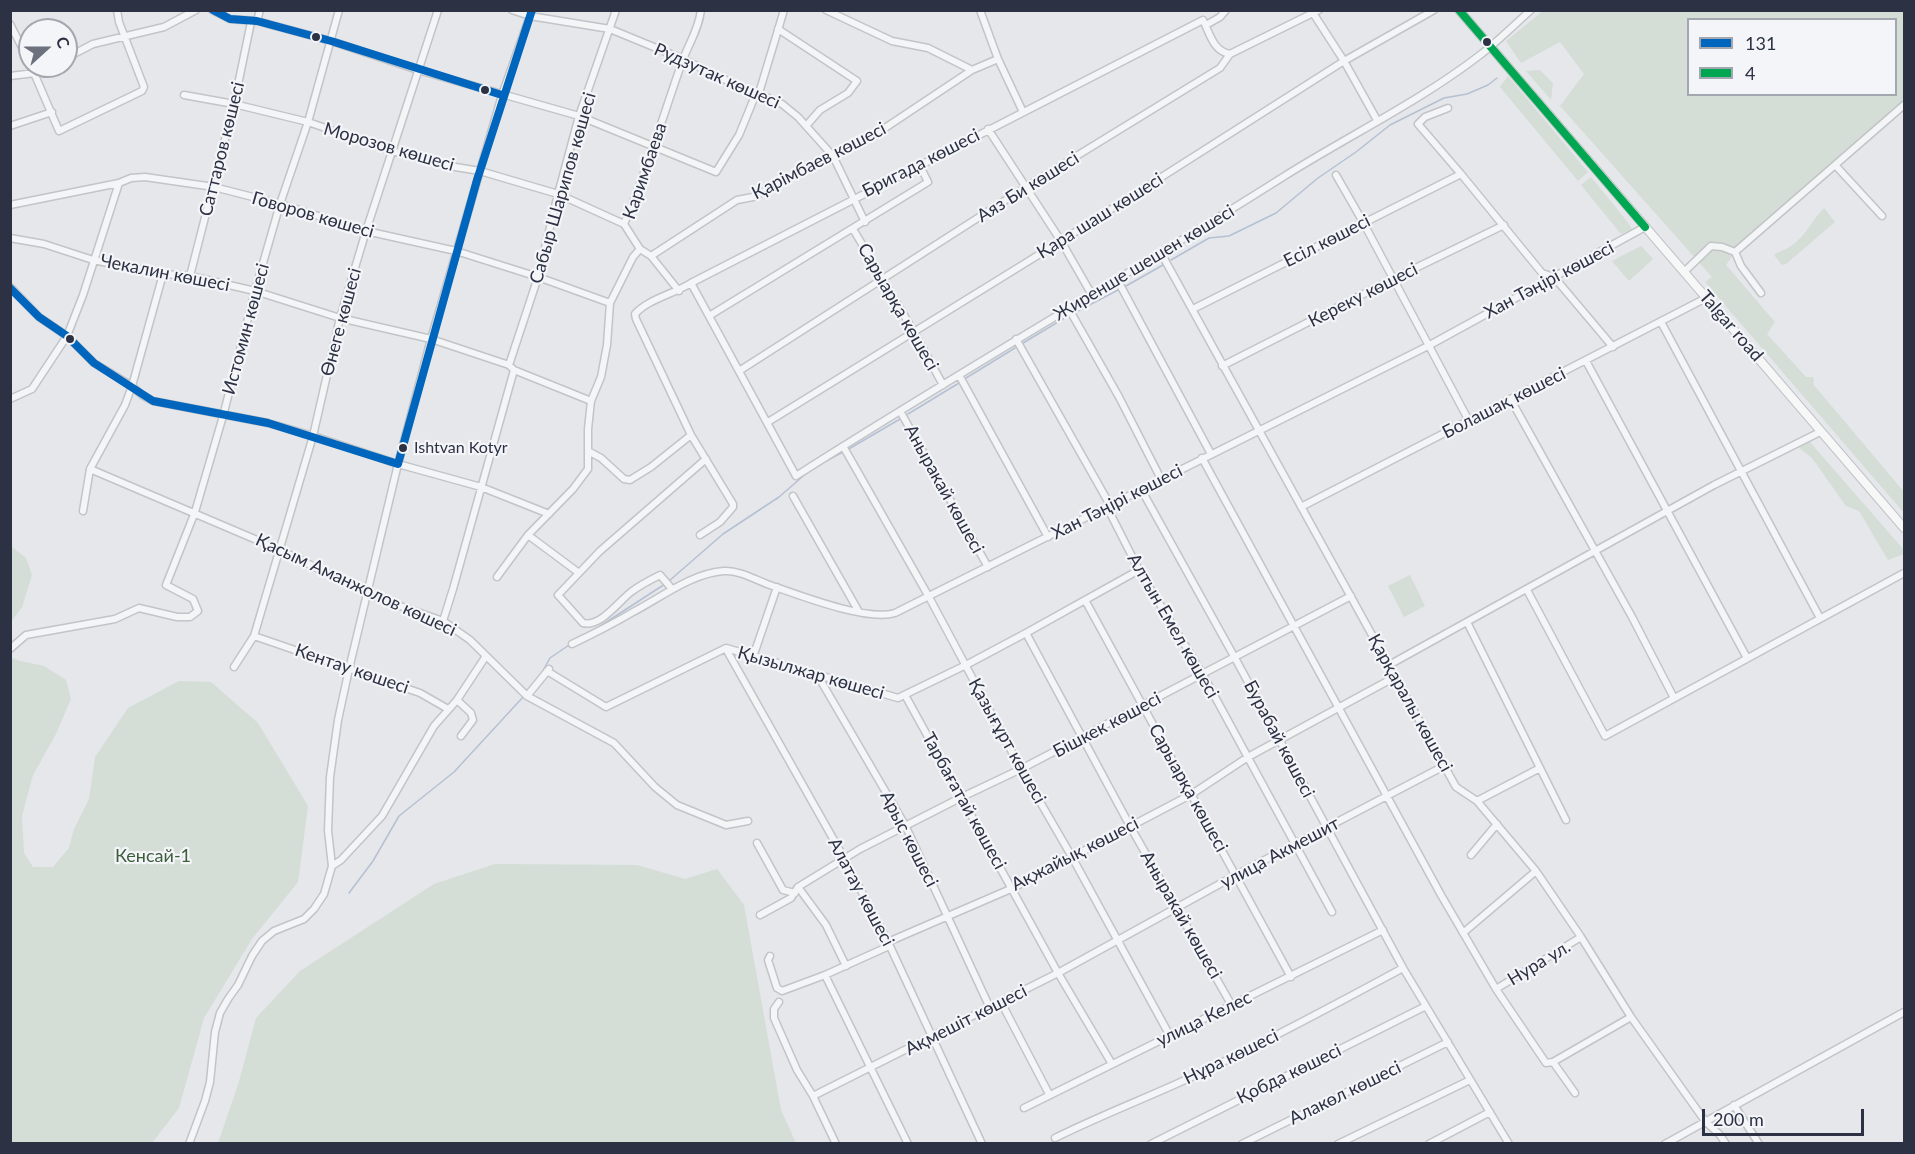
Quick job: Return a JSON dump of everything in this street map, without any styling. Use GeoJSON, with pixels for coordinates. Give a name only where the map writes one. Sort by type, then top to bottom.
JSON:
{"type":"FeatureCollection","features":[{"type":"Feature","properties":{"kind":"main road","name":"Talgar road"},"geometry":{"type":"LineString","coordinates":[[1460,10],[1820,432],[1905,528]]}},
{"type":"Feature","properties":{"kind":"street"},"geometry":{"type":"LineString","coordinates":[[37,78],[59,131],[142,91],[144,87],[124,36],[117,10]]}},
{"type":"Feature","properties":{"kind":"street"},"geometry":{"type":"LineString","coordinates":[[78,51],[93,44],[164,27],[196,10]]}},
{"type":"Feature","properties":{"kind":"street"},"geometry":{"type":"LineString","coordinates":[[212,10],[230,19],[254,22],[331,41],[418,70],[579,116],[716,172],[739,135],[755,96],[759,93],[784,10]]}},
{"type":"Feature","properties":{"kind":"street","name":"Саттаров көшесі"},"geometry":{"type":"LineString","coordinates":[[190,276],[254,22],[260,10]]}},
{"type":"Feature","properties":{"kind":"street","name":"Истомин көшесі"},"geometry":{"type":"LineString","coordinates":[[10,650],[26,635],[115,619],[139,608],[177,617],[190,617],[198,611],[193,599],[166,585],[195,512],[223,416],[255,291],[280,204],[308,122],[339,10]]}},
{"type":"Feature","properties":{"kind":"street","name":"Өнеге көшесі"},"geometry":{"type":"LineString","coordinates":[[234,667],[254,636],[312,436],[340,318],[438,10]]}},
{"type":"Feature","properties":{"kind":"street","name":"Рудзутак көшесі"},"geometry":{"type":"LineString","coordinates":[[512,10],[610,29],[782,104],[833,156],[865,222]]}},
{"type":"Feature","properties":{"kind":"street","name":"Сабыр Шарипов көшесі"},"geometry":{"type":"LineString","coordinates":[[443,621],[481,487],[511,368],[538,277],[579,116],[616,10]]}},
{"type":"Feature","properties":{"kind":"street","name":"Каримбаева"},"geometry":{"type":"LineString","coordinates":[[497,577],[528,535],[573,489],[588,469],[591,401],[602,377],[610,303],[633,257],[640,249],[624,224],[654,146],[701,10]]}},
{"type":"Feature","properties":{"kind":"street"},"geometry":{"type":"LineString","coordinates":[[826,10],[892,41],[928,48],[972,70]]}},
{"type":"Feature","properties":{"kind":"street"},"geometry":{"type":"LineString","coordinates":[[980,10],[998,59],[1023,112]]}},
{"type":"Feature","properties":{"kind":"street","name":"Бригада көшесі"},"geometry":{"type":"LineString","coordinates":[[691,435],[636,319],[635,314],[640,308],[679,291],[988,129],[1220,17],[1226,10]]}},
{"type":"Feature","properties":{"kind":"street","name":"Қара шаш көшесі"},"geometry":{"type":"LineString","coordinates":[[768,422],[1061,241],[1344,61],[1434,10]]}},
{"type":"Feature","properties":{"kind":"street","name":"Жиренше шешен көшесі"},"geometry":{"type":"LineString","coordinates":[[768,422],[796,476],[1016,339],[1118,281],[1442,82],[1482,54],[1531,10]]}},
{"type":"Feature","properties":{"kind":"street"},"geometry":{"type":"LineString","coordinates":[[1316,12],[1377,120]]}},
{"type":"Feature","properties":{"kind":"street","name":"Аяз Би көшесі"},"geometry":{"type":"LineString","coordinates":[[739,370],[1026,187],[1220,68],[1230,54],[1316,12]]}},
{"type":"Feature","properties":{"kind":"street"},"geometry":{"type":"LineString","coordinates":[[189,1143],[210,1082],[215,1032],[224,1006],[262,941],[274,931],[304,919],[324,894],[332,866],[328,831],[330,777],[338,720],[349,669],[398,464],[431,339],[502,95],[531,13]]}},
{"type":"Feature","properties":{"kind":"street"},"geometry":{"type":"LineString","coordinates":[[1204,23],[1216,48],[1223,53],[1230,54]]}},
{"type":"Feature","properties":{"kind":"street"},"geometry":{"type":"LineString","coordinates":[[10,24],[18,40]]}},
{"type":"Feature","properties":{"kind":"street"},"geometry":{"type":"LineString","coordinates":[[778,29],[857,81],[848,93],[820,110],[806,126]]}},
{"type":"Feature","properties":{"kind":"street","name":"Қарімбаев көшесі"},"geometry":{"type":"LineString","coordinates":[[651,256],[737,200],[753,197],[882,130],[972,70],[998,59]]}},
{"type":"Feature","properties":{"kind":"street","name":"Морозов көшесі"},"geometry":{"type":"LineString","coordinates":[[184,95],[234,104],[308,122],[392,151],[443,165],[480,171],[558,194],[624,224]]}},
{"type":"Feature","properties":{"kind":"street"},"geometry":{"type":"LineString","coordinates":[[1735,252],[1905,105]]}},
{"type":"Feature","properties":{"kind":"street"},"geometry":{"type":"LineString","coordinates":[[1448,108],[1425,117],[1418,124],[1542,273],[1554,277],[1613,347]]}},
{"type":"Feature","properties":{"kind":"street"},"geometry":{"type":"LineString","coordinates":[[10,126],[52,112]]}},
{"type":"Feature","properties":{"kind":"street"},"geometry":{"type":"LineString","coordinates":[[988,129],[1061,241],[1092,295]]}},
{"type":"Feature","properties":{"kind":"street"},"geometry":{"type":"LineString","coordinates":[[709,316],[928,182],[919,164]]}},
{"type":"Feature","properties":{"kind":"street"},"geometry":{"type":"LineString","coordinates":[[1836,166],[1882,216]]}},
{"type":"Feature","properties":{"kind":"street","name":"Есіл көшесі"},"geometry":{"type":"LineString","coordinates":[[1193,309],[1461,174]]}},
{"type":"Feature","properties":{"kind":"street"},"geometry":{"type":"LineString","coordinates":[[1336,175],[1364,222],[1469,421]]}},
{"type":"Feature","properties":{"kind":"street","name":"Говоров көшесі"},"geometry":{"type":"LineString","coordinates":[[10,205],[119,183],[131,178],[145,177],[214,187],[280,204],[366,231],[456,251],[610,303]]}},
{"type":"Feature","properties":{"kind":"street"},"geometry":{"type":"LineString","coordinates":[[10,399],[32,389],[67,336],[83,295],[119,183]]}},
{"type":"Feature","properties":{"kind":"street","name":"Кереку көшесі"},"geometry":{"type":"LineString","coordinates":[[1222,366],[1504,225]]}},
{"type":"Feature","properties":{"kind":"street","name":"Хан Тәңірі көшесі"},"geometry":{"type":"LineString","coordinates":[[573,644],[634,612],[668,584],[724,571],[734,571],[860,613],[889,615],[1428,346],[1645,227]]}},
{"type":"Feature","properties":{"kind":"street","name":"Сарыарқа көшесі"},"geometry":{"type":"LineString","coordinates":[[853,229],[943,385]]}},
{"type":"Feature","properties":{"kind":"street","name":"Чекалин көшесі"},"geometry":{"type":"LineString","coordinates":[[10,238],[44,244],[93,260],[163,274],[190,276],[255,291],[340,318],[431,339],[511,368],[591,401]]}},
{"type":"Feature","properties":{"kind":"street"},"geometry":{"type":"LineString","coordinates":[[1684,273],[1711,246],[1722,247],[1735,252],[1741,266],[1761,293]]}},
{"type":"Feature","properties":{"kind":"street"},"geometry":{"type":"LineString","coordinates":[[640,249],[651,256],[679,291]]}},
{"type":"Feature","properties":{"kind":"street","name":"Қарқаралы көшесі"},"geometry":{"type":"LineString","coordinates":[[1161,253],[1456,787],[1477,801],[1536,871],[1631,1017],[1705,1121],[1726,1143]]}},
{"type":"Feature","properties":{"kind":"street"},"geometry":{"type":"LineString","coordinates":[[83,512],[90,469],[125,405],[163,274]]}},
{"type":"Feature","properties":{"kind":"street"},"geometry":{"type":"LineString","coordinates":[[1118,281],[1210,454]]}},
{"type":"Feature","properties":{"kind":"street"},"geometry":{"type":"LineString","coordinates":[[691,283],[768,422]]}},
{"type":"Feature","properties":{"kind":"street"},"geometry":{"type":"LineString","coordinates":[[10,287],[39,317],[67,336],[94,363],[153,401],[268,423],[398,464],[481,487],[549,514]]}},
{"type":"Feature","properties":{"kind":"street","name":"Болашақ көшесі"},"geometry":{"type":"LineString","coordinates":[[1301,507],[1706,298]]}},
{"type":"Feature","properties":{"kind":"street"},"geometry":{"type":"LineString","coordinates":[[1069,309],[1119,397],[1161,479]]}},
{"type":"Feature","properties":{"kind":"street"},"geometry":{"type":"LineString","coordinates":[[1661,322],[1820,618]]}},
{"type":"Feature","properties":{"kind":"street","name":"Алтын Емел көшесі"},"geometry":{"type":"LineString","coordinates":[[1016,339],[1110,505],[1111,515],[1139,570],[1202,673],[1332,912]]}},
{"type":"Feature","properties":{"kind":"street"},"geometry":{"type":"LineString","coordinates":[[1586,361],[1747,658]]}},
{"type":"Feature","properties":{"kind":"street","name":"Сарыарқа көшесі"},"geometry":{"type":"LineString","coordinates":[[959,375],[1048,537]]}},
{"type":"Feature","properties":{"kind":"street"},"geometry":{"type":"LineString","coordinates":[[1511,400],[1674,698]]}},
{"type":"Feature","properties":{"kind":"street","name":"Аныракай көшесі"},"geometry":{"type":"LineString","coordinates":[[900,411],[988,567]]}},
{"type":"Feature","properties":{"kind":"street"},"geometry":{"type":"LineString","coordinates":[[1389,665],[1741,471],[1820,432]]}},
{"type":"Feature","properties":{"kind":"street"},"geometry":{"type":"LineString","coordinates":[[588,451],[601,458],[624,479],[630,480],[651,467],[691,435],[731,499],[733,507],[720,522],[700,535]]}},
{"type":"Feature","properties":{"kind":"street","name":"Қазығұрт көшесі"},"geometry":{"type":"LineString","coordinates":[[843,446],[929,597],[1021,770],[1072,857],[1170,1036]]}},
{"type":"Feature","properties":{"kind":"street"},"geometry":{"type":"LineString","coordinates":[[1202,458],[1463,933],[1496,989],[1546,1063],[1554,1062],[1631,1017]]}},
{"type":"Feature","properties":{"kind":"street"},"geometry":{"type":"LineString","coordinates":[[668,584],[660,574],[630,593],[601,619],[587,625],[558,595],[600,551],[706,459]]}},
{"type":"Feature","properties":{"kind":"street","name":"Қасым Аманжолов көшесі"},"geometry":{"type":"LineString","coordinates":[[90,469],[278,549],[368,593],[443,621],[465,635],[526,696],[614,743],[655,787],[677,805],[726,825],[748,821]]}},
{"type":"Feature","properties":{"kind":"street","name":"Бурабай көшесі"},"geometry":{"type":"LineString","coordinates":[[1141,489],[1280,740],[1402,968],[1509,1143]]}},
{"type":"Feature","properties":{"kind":"street"},"geometry":{"type":"LineString","coordinates":[[793,496],[860,613]]}},
{"type":"Feature","properties":{"kind":"street"},"geometry":{"type":"LineString","coordinates":[[528,535],[579,573]]}},
{"type":"Feature","properties":{"kind":"street","name":"Қызылжар көшесі"},"geometry":{"type":"LineString","coordinates":[[526,696],[548,670],[602,706],[609,705],[726,648],[898,698],[966,665],[1139,570]]}},
{"type":"Feature","properties":{"kind":"street"},"geometry":{"type":"LineString","coordinates":[[1527,590],[1605,736],[1905,573]]}},
{"type":"Feature","properties":{"kind":"street"},"geometry":{"type":"LineString","coordinates":[[753,657],[777,587]]}},
{"type":"Feature","properties":{"kind":"street","name":"Бішкек көшесі"},"geometry":{"type":"LineString","coordinates":[[760,915],[791,898],[797,890],[860,849],[1021,770],[1352,596]]}},
{"type":"Feature","properties":{"kind":"street","name":"Сарыарқа көшесі"},"geometry":{"type":"LineString","coordinates":[[1085,600],[1291,977]]}},
{"type":"Feature","properties":{"kind":"street"},"geometry":{"type":"LineString","coordinates":[[1467,622],[1566,820]]}},
{"type":"Feature","properties":{"kind":"street","name":"Аныракай көшесі"},"geometry":{"type":"LineString","coordinates":[[1026,633],[1130,826],[1232,1006]]}},
{"type":"Feature","properties":{"kind":"street","name":"Кентау көшесі"},"geometry":{"type":"LineString","coordinates":[[254,636],[420,693],[447,709]]}},
{"type":"Feature","properties":{"kind":"street","name":"Алатау көшесі"},"geometry":{"type":"LineString","coordinates":[[726,648],[844,858],[888,942],[982,1143]]}},
{"type":"Feature","properties":{"kind":"street"},"geometry":{"type":"LineString","coordinates":[[332,866],[341,860],[382,816],[434,726],[457,700],[486,656]]}},
{"type":"Feature","properties":{"kind":"street","name":"Арыс көшесі"},"geometry":{"type":"LineString","coordinates":[[817,676],[905,825],[990,1008]]}},
{"type":"Feature","properties":{"kind":"street","name":"Ақжайық көшесі"},"geometry":{"type":"LineString","coordinates":[[771,956],[768,960],[780,991],[846,966],[886,947],[888,942],[1012,888],[1192,794],[1248,757],[1395,677]]}},
{"type":"Feature","properties":{"kind":"street","name":"Тарбағатай көшесі"},"geometry":{"type":"LineString","coordinates":[[905,695],[1058,973],[1112,1064]]}},
{"type":"Feature","properties":{"kind":"street"},"geometry":{"type":"LineString","coordinates":[[457,700],[471,713],[473,720],[461,736]]}},
{"type":"Feature","properties":{"kind":"street","name":"улица Акмешит"},"geometry":{"type":"LineString","coordinates":[[1118,941],[1236,875],[1444,766]]}},
{"type":"Feature","properties":{"kind":"street"},"geometry":{"type":"LineString","coordinates":[[1477,801],[1540,768]]}},
{"type":"Feature","properties":{"kind":"street"},"geometry":{"type":"LineString","coordinates":[[1471,855],[1497,824]]}},
{"type":"Feature","properties":{"kind":"street"},"geometry":{"type":"LineString","coordinates":[[757,843],[783,890],[797,890],[826,926],[846,966]]}},
{"type":"Feature","properties":{"kind":"street"},"geometry":{"type":"LineString","coordinates":[[1463,933],[1536,871]]}},
{"type":"Feature","properties":{"kind":"street","name":"улица Келеc"},"geometry":{"type":"LineString","coordinates":[[1024,1108],[1383,930]]}},
{"type":"Feature","properties":{"kind":"street","name":"Нура ул."},"geometry":{"type":"LineString","coordinates":[[1496,989],[1581,937]]}},
{"type":"Feature","properties":{"kind":"street","name":"Ақмешіт көшесі"},"geometry":{"type":"LineString","coordinates":[[813,1096],[1118,941]]}},
{"type":"Feature","properties":{"kind":"street","name":"Нұра көшесі"},"geometry":{"type":"LineString","coordinates":[[1055,1138],[1090,1120],[1206,1070],[1299,1024],[1402,968]]}},
{"type":"Feature","properties":{"kind":"street"},"geometry":{"type":"LineString","coordinates":[[825,975],[908,1143]]}},
{"type":"Feature","properties":{"kind":"street"},"geometry":{"type":"LineString","coordinates":[[779,1002],[774,1009],[774,1018],[797,1070],[813,1096],[836,1143]]}},
{"type":"Feature","properties":{"kind":"street"},"geometry":{"type":"LineString","coordinates":[[1001,1002],[1049,1095]]}},
{"type":"Feature","properties":{"kind":"street","name":"Қобда көшесі"},"geometry":{"type":"LineString","coordinates":[[1151,1143],[1426,1006]]}},
{"type":"Feature","properties":{"kind":"street"},"geometry":{"type":"LineString","coordinates":[[1665,1143],[1905,1011]]}},
{"type":"Feature","properties":{"kind":"street","name":"Алакөл көшесі"},"geometry":{"type":"LineString","coordinates":[[1242,1143],[1448,1042]]}},
{"type":"Feature","properties":{"kind":"street"},"geometry":{"type":"LineString","coordinates":[[1554,1062],[1575,1094]]}},
{"type":"Feature","properties":{"kind":"street"},"geometry":{"type":"LineString","coordinates":[[1338,1143],[1470,1080]]}},
{"type":"Feature","properties":{"kind":"street"},"geometry":{"type":"LineString","coordinates":[[1734,1105],[1759,1143]]}},
{"type":"Feature","properties":{"kind":"street"},"geometry":{"type":"LineString","coordinates":[[1428,1143],[1490,1112]]}},
{"type":"Feature","properties":{"kind":"green space"},"geometry":{"type":"Polygon","coordinates":[[[1543,11],[1904,11],[1904,105],[1735,252],[1726,265],[1775,322],[1767,334],[1806,377],[1813,377],[1813,384],[1904,492],[1904,513],[1705,282],[1712,277],[1560,106],[1584,74],[1560,42],[1521,63],[1506,41],[1543,11]]]}},
{"type":"Feature","properties":{"kind":"green space"},"geometry":{"type":"Polygon","coordinates":[[[1540,70],[1553,83],[1551,100],[1526,71],[1540,70]]]}},
{"type":"Feature","properties":{"kind":"green space"},"geometry":{"type":"Polygon","coordinates":[[[1508,76],[1588,172],[1578,181],[1500,87],[1508,76]]]}},
{"type":"Feature","properties":{"kind":"green space"},"geometry":{"type":"Polygon","coordinates":[[[1591,177],[1632,229],[1621,234],[1581,185],[1591,177]]]}},
{"type":"Feature","properties":{"kind":"green space"},"geometry":{"type":"Polygon","coordinates":[[[1824,208],[1835,222],[1782,265],[1774,255],[1796,242],[1824,208]]]}},
{"type":"Feature","properties":{"kind":"green space"},"geometry":{"type":"Polygon","coordinates":[[[1641,246],[1653,259],[1629,281],[1612,261],[1641,246]]]}},
{"type":"Feature","properties":{"kind":"green space"},"geometry":{"type":"Polygon","coordinates":[[[1809,441],[1904,550],[1904,554],[1888,560],[1859,511],[1846,506],[1812,458],[1798,447],[1809,441]]]}},
{"type":"Feature","properties":{"kind":"green space"},"geometry":{"type":"Polygon","coordinates":[[[11,546],[26,558],[32,575],[22,607],[11,622],[11,546]]]}},
{"type":"Feature","properties":{"kind":"green space"},"geometry":{"type":"Polygon","coordinates":[[[1410,575],[1425,606],[1404,617],[1388,586],[1410,575]]]}},
{"type":"Feature","properties":{"kind":"green space","name":"Кенсай-1"},"geometry":{"type":"Polygon","coordinates":[[[10,657],[44,666],[66,680],[71,699],[56,734],[33,775],[22,816],[24,853],[33,867],[53,867],[69,848],[74,829],[89,799],[95,757],[128,708],[179,681],[211,682],[258,723],[308,806],[298,882],[252,939],[204,1018],[179,1108],[152,1143],[11,1143],[10,657]]]}},
{"type":"Feature","properties":{"kind":"green space"},"geometry":{"type":"Polygon","coordinates":[[[495,864],[637,865],[685,879],[717,869],[744,905],[781,1110],[796,1143],[218,1143],[238,1085],[256,1018],[300,971],[434,884],[495,864]]]}},
{"type":"Feature","properties":{"kind":"waterway"},"geometry":{"type":"LineString","coordinates":[[1171,260],[1209,238],[1229,236],[1276,213],[1318,178],[1390,125],[1444,98],[1467,94],[1488,85],[1497,78]]}},
{"type":"Feature","properties":{"kind":"waterway"},"geometry":{"type":"LineString","coordinates":[[1126,286],[1163,265]]}},
{"type":"Feature","properties":{"kind":"waterway"},"geometry":{"type":"LineString","coordinates":[[1076,312],[1118,290]]}},
{"type":"Feature","properties":{"kind":"waterway"},"geometry":{"type":"LineString","coordinates":[[1023,343],[1068,316]]}},
{"type":"Feature","properties":{"kind":"waterway"},"geometry":{"type":"LineString","coordinates":[[966,378],[1015,348]]}},
{"type":"Feature","properties":{"kind":"waterway"},"geometry":{"type":"LineString","coordinates":[[908,414],[959,383]]}},
{"type":"Feature","properties":{"kind":"waterway"},"geometry":{"type":"LineString","coordinates":[[847,450],[900,419]]}},
{"type":"Feature","properties":{"kind":"waterway"},"geometry":{"type":"LineString","coordinates":[[815,467],[843,452]]}},
{"type":"Feature","properties":{"kind":"waterway"},"geometry":{"type":"LineString","coordinates":[[669,581],[723,534],[779,497],[809,471]]}},
{"type":"Feature","properties":{"kind":"waterway"},"geometry":{"type":"LineString","coordinates":[[591,632],[665,584]]}},
{"type":"Feature","properties":{"kind":"waterway"},"geometry":{"type":"LineString","coordinates":[[540,676],[550,658],[569,645]]}},
{"type":"Feature","properties":{"kind":"waterway"},"geometry":{"type":"LineString","coordinates":[[349,893],[373,861],[399,816],[454,772],[524,696]]}},
{"type":"Feature","properties":{"kind":"transit line","name":"131"},"geometry":{"type":"LineString","coordinates":[[213,10],[230,19],[257,21],[331,41],[502,95]]}},
{"type":"Feature","properties":{"kind":"transit line","name":"131"},"geometry":{"type":"LineString","coordinates":[[10,288],[39,317],[67,336],[94,363],[153,401],[268,423],[398,464],[477,180],[532,10]]}},
{"type":"Feature","properties":{"kind":"transit line","name":"4"},"geometry":{"type":"LineString","coordinates":[[1459,10],[1645,227]]}},
{"type":"Feature","properties":{"kind":"place","name":"Ishtvan Kotyr"},"geometry":{"type":"Point","coordinates":[403,448]}}]}
